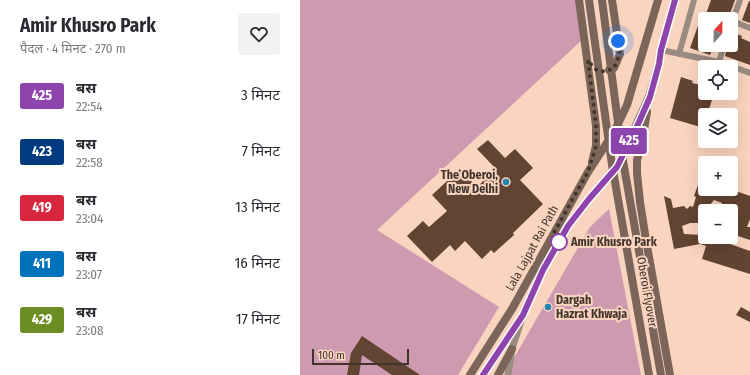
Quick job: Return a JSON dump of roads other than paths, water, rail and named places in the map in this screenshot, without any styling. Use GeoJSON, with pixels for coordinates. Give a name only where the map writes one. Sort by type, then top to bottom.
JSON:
{"type":"FeatureCollection","features":[{"type":"Feature","properties":{"kind":"main road"},"geometry":{"type":"LineString","coordinates":[[579,0],[588,60],[597,139],[595,154],[588,172]]}},
{"type":"Feature","properties":{"kind":"main road","name":"Oberoi Flyover"},"geometry":{"type":"LineString","coordinates":[[589,0],[612,165],[649,375]]}},
{"type":"Feature","properties":{"kind":"main road","name":"Oberoi Flyover"},"geometry":{"type":"LineString","coordinates":[[602,0],[623,161],[661,375]]}},
{"type":"Feature","properties":{"kind":"main road"},"geometry":{"type":"LineString","coordinates":[[588,60],[596,70],[602,72],[614,68],[618,60],[620,54],[612,0]]}},
{"type":"Feature","properties":{"kind":"main road","name":"Lala Lajpat Rai Path"},"geometry":{"type":"LineString","coordinates":[[470,375],[512,309],[588,172],[614,132],[628,105],[658,0]]}},
{"type":"Feature","properties":{"kind":"main road"},"geometry":{"type":"LineString","coordinates":[[670,375],[643,225],[637,160],[661,50],[675,0]]}},
{"type":"Feature","properties":{"kind":"main road","name":"Lala Lajpat Rai Path"},"geometry":{"type":"LineString","coordinates":[[483,375],[523,315],[543,270],[568,226],[617,167],[650,97]]}},
{"type":"Feature","properties":{"kind":"main road"},"geometry":{"type":"LineString","coordinates":[[465,375],[488,338],[512,309]]}},
{"type":"Feature","properties":{"kind":"main road"},"geometry":{"type":"LineString","coordinates":[[498,375],[512,349]]}},
{"type":"Feature","properties":{"kind":"street"},"geometry":{"type":"LineString","coordinates":[[679,54],[694,0]]}},
{"type":"Feature","properties":{"kind":"street"},"geometry":{"type":"LineString","coordinates":[[736,12],[740,0]]}},
{"type":"Feature","properties":{"kind":"street"},"geometry":{"type":"LineString","coordinates":[[738,25],[750,28]]}},
{"type":"Feature","properties":{"kind":"street"},"geometry":{"type":"LineString","coordinates":[[661,50],[708,60]]}},
{"type":"Feature","properties":{"kind":"street"},"geometry":{"type":"LineString","coordinates":[[738,69],[750,73]]}},
{"type":"Feature","properties":{"kind":"street"},"geometry":{"type":"LineString","coordinates":[[508,375],[512,349],[523,315]]}},
{"type":"Feature","properties":{"kind":"place","name":"The Oberoi, New Delhi"},"geometry":{"type":"Point","coordinates":[506,182]}},
{"type":"Feature","properties":{"kind":"place","name":"Amir Khusro Park"},"geometry":{"type":"Point","coordinates":[559,242]}},
{"type":"Feature","properties":{"kind":"place","name":"Dargah Hazrat Khwaja"},"geometry":{"type":"Point","coordinates":[548,307]}}]}
